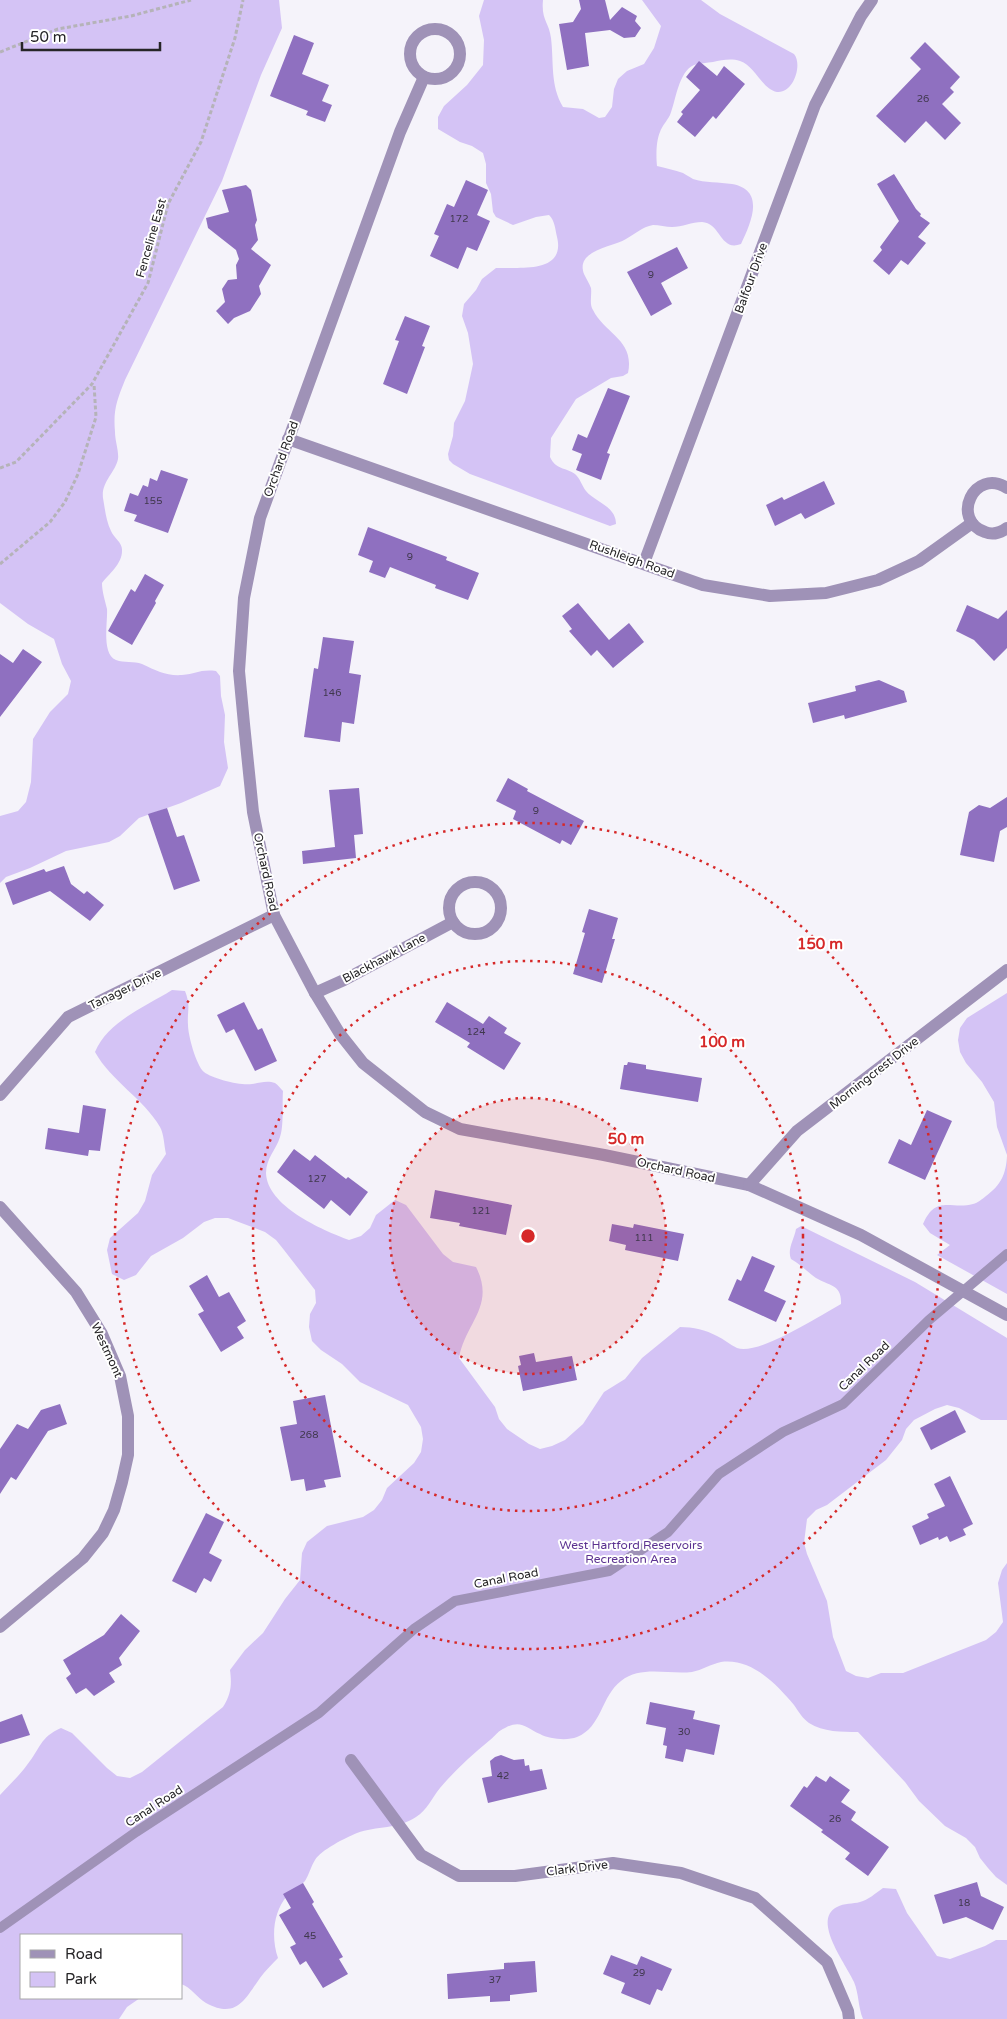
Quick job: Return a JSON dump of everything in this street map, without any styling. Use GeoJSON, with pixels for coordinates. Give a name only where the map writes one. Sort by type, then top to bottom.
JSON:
{"type":"FeatureCollection","features":[{"type":"Feature","properties":{"kind":"street","name":"Balfour Drive"},"geometry":{"type":"LineString","coordinates":[[644,563],[815,105],[861,16],[872,0]]}},
{"type":"Feature","properties":{"kind":"street"},"geometry":{"type":"LineString","coordinates":[[437,28],[452,35],[458,41],[461,57],[459,65],[447,77],[440,79],[424,77],[416,71],[412,64],[411,47],[421,33],[437,28]]}},
{"type":"Feature","properties":{"kind":"street","name":"Orchard Road"},"geometry":{"type":"LineString","coordinates":[[424,77],[397,142],[260,518],[244,598],[239,671],[252,812],[274,914],[315,992],[340,1034],[363,1063],[425,1112],[460,1129],[604,1155],[748,1185],[861,1235],[1007,1315]]}},
{"type":"Feature","properties":{"kind":"street","name":"Rushleigh Road"},"geometry":{"type":"LineString","coordinates":[[288,439],[703,585],[770,596],[826,593],[878,580],[920,561],[972,523]]}},
{"type":"Feature","properties":{"kind":"street"},"geometry":{"type":"LineString","coordinates":[[1007,488],[991,483],[977,488],[968,501],[967,508],[972,523],[977,528],[991,533],[998,533],[1007,528]]}},
{"type":"Feature","properties":{"kind":"street"},"geometry":{"type":"LineString","coordinates":[[471,882],[487,885],[494,890],[501,905],[500,914],[490,929],[483,933],[474,934],[465,932],[453,922],[449,912],[449,904],[452,896],[463,885],[471,882]]}},
{"type":"Feature","properties":{"kind":"street","name":"Tanager Drive"},"geometry":{"type":"LineString","coordinates":[[0,1095],[68,1017],[274,914]]}},
{"type":"Feature","properties":{"kind":"street","name":"Blackhawk Lane"},"geometry":{"type":"LineString","coordinates":[[315,992],[344,980],[453,922]]}},
{"type":"Feature","properties":{"kind":"street","name":"Morningcrest Drive"},"geometry":{"type":"LineString","coordinates":[[748,1185],[798,1132],[1007,970]]}},
{"type":"Feature","properties":{"kind":"street","name":"Westmont"},"geometry":{"type":"LineString","coordinates":[[0,1207],[76,1292],[102,1334],[120,1376],[128,1416],[128,1455],[114,1510],[103,1533],[83,1558],[0,1627]]}},
{"type":"Feature","properties":{"kind":"street","name":"Clark Drive"},"geometry":{"type":"LineString","coordinates":[[350,1760],[421,1855],[459,1876],[516,1876],[613,1863],[681,1873],[755,1898],[827,1962],[848,2011],[849,2019]]}},
{"type":"Feature","properties":{"kind":"lane","name":"Canal Road"},"geometry":{"type":"LineString","coordinates":[[0,1928],[136,1832],[319,1713],[414,1629],[455,1601],[609,1572],[668,1532],[719,1474],[783,1432],[843,1404],[929,1320],[1007,1254]]}},
{"type":"Feature","properties":{"kind":"path"},"geometry":{"type":"LineString","coordinates":[[0,52],[58,29],[131,16],[191,0]]}},
{"type":"Feature","properties":{"kind":"path","name":"Fenceline East"},"geometry":{"type":"LineString","coordinates":[[0,468],[16,462],[94,382],[148,283],[168,204],[201,142],[235,38],[243,0]]}},
{"type":"Feature","properties":{"kind":"path"},"geometry":{"type":"LineString","coordinates":[[0,564],[50,522],[65,502],[78,474],[96,417],[94,382]]}},
{"type":"Feature","properties":{"kind":"green space"},"geometry":{"type":"Polygon","coordinates":[[[0,0],[279,0],[282,28],[261,75],[222,181],[122,387],[116,405],[115,417],[118,459],[103,492],[108,523],[112,534],[122,548],[118,564],[102,583],[107,609],[106,637],[108,651],[111,657],[116,660],[139,663],[166,674],[182,675],[216,671],[220,676],[221,696],[225,715],[224,742],[228,768],[220,786],[139,818],[120,836],[109,842],[66,851],[6,877],[0,883],[0,816],[18,811],[26,802],[31,782],[33,739],[50,712],[68,694],[71,681],[62,664],[54,639],[28,624],[0,603],[0,0]]]}},
{"type":"Feature","properties":{"kind":"green space"},"geometry":{"type":"Polygon","coordinates":[[[484,0],[543,0],[544,17],[551,38],[554,82],[559,99],[563,107],[583,109],[599,118],[605,117],[612,107],[614,89],[618,79],[627,71],[644,64],[654,48],[661,26],[642,0],[701,0],[720,14],[794,54],[797,59],[797,71],[792,84],[783,91],[777,92],[767,87],[750,68],[740,61],[726,60],[694,65],[684,74],[681,80],[670,115],[659,136],[657,166],[683,173],[693,179],[743,187],[749,193],[753,208],[752,217],[741,244],[729,244],[724,241],[713,227],[702,222],[676,227],[653,225],[620,242],[597,250],[585,260],[583,266],[584,274],[591,288],[592,308],[598,318],[623,345],[629,362],[628,373],[611,378],[576,399],[551,438],[550,457],[555,464],[575,474],[586,491],[613,513],[616,524],[610,526],[470,474],[449,460],[448,454],[454,423],[465,401],[473,364],[468,333],[462,316],[464,304],[476,290],[482,279],[496,268],[528,268],[548,263],[558,249],[554,225],[549,215],[536,217],[513,225],[496,217],[493,212],[491,194],[486,183],[486,164],[483,153],[438,129],[438,117],[444,106],[467,85],[483,65],[484,40],[479,16],[484,0]]]}},
{"type":"Feature","properties":{"kind":"green space","name":"West Hartford Reservoirs Recreation Area"},"geometry":{"type":"Polygon","coordinates":[[[172,990],[185,991],[188,1005],[188,1030],[195,1057],[204,1072],[234,1083],[272,1082],[283,1091],[281,1132],[269,1158],[266,1173],[269,1185],[286,1206],[311,1223],[349,1240],[361,1236],[370,1228],[376,1215],[395,1200],[406,1205],[443,1254],[453,1262],[476,1267],[483,1293],[481,1304],[462,1346],[459,1358],[495,1407],[499,1419],[507,1429],[540,1449],[565,1440],[583,1424],[604,1392],[625,1379],[642,1358],[680,1327],[695,1328],[720,1337],[737,1348],[747,1349],[789,1333],[841,1304],[841,1297],[834,1286],[816,1278],[791,1259],[791,1244],[796,1229],[801,1226],[915,1282],[1007,1338],[1007,1420],[981,1420],[959,1408],[947,1405],[914,1420],[906,1429],[902,1440],[886,1460],[827,1505],[816,1510],[807,1519],[804,1543],[827,1601],[833,1637],[846,1671],[856,1676],[868,1678],[881,1673],[903,1673],[986,1640],[996,1632],[1003,1622],[998,1583],[1002,1570],[1007,1563],[1007,1885],[988,1868],[980,1858],[975,1847],[966,1838],[945,1826],[919,1801],[905,1782],[858,1732],[826,1730],[809,1723],[771,1681],[753,1668],[743,1664],[721,1662],[692,1672],[637,1673],[629,1676],[614,1687],[592,1726],[577,1737],[568,1739],[553,1738],[544,1736],[523,1725],[511,1725],[499,1732],[458,1769],[416,1817],[402,1824],[357,1833],[322,1852],[315,1860],[305,1881],[282,1902],[276,1917],[274,1934],[278,1958],[238,2005],[225,2009],[216,2007],[206,2003],[182,1985],[182,1934],[20,1934],[20,1999],[139,1999],[127,2007],[119,2019],[0,2019],[0,1795],[24,1769],[44,1739],[61,1728],[72,1733],[117,1776],[130,1778],[142,1772],[223,1707],[230,1689],[230,1670],[245,1650],[263,1633],[300,1580],[302,1553],[307,1542],[327,1526],[363,1517],[374,1510],[382,1500],[387,1488],[414,1463],[421,1452],[423,1439],[421,1427],[408,1405],[360,1382],[342,1364],[321,1350],[312,1341],[309,1327],[310,1314],[316,1303],[315,1290],[276,1240],[265,1232],[228,1218],[215,1218],[204,1222],[183,1238],[151,1256],[136,1275],[124,1280],[112,1274],[107,1250],[110,1238],[138,1213],[145,1201],[152,1175],[166,1154],[161,1130],[153,1117],[110,1072],[95,1052],[101,1041],[118,1023],[172,990]]]}},
{"type":"Feature","properties":{"kind":"green space"},"geometry":{"type":"Polygon","coordinates":[[[1007,993],[1007,1155],[997,1127],[994,1102],[982,1082],[966,1063],[960,1052],[958,1040],[960,1028],[967,1018],[1007,993]]]}},
{"type":"Feature","properties":{"kind":"green space"},"geometry":{"type":"Polygon","coordinates":[[[1007,1156],[1007,1294],[937,1255],[950,1245],[930,1233],[923,1224],[933,1209],[939,1206],[965,1205],[980,1201],[1002,1179],[1007,1156]]]}},
{"type":"Feature","properties":{"kind":"green space"},"geometry":{"type":"Polygon","coordinates":[[[883,1888],[896,1889],[907,1913],[937,1956],[950,1959],[996,1940],[1007,1940],[1007,2019],[863,2019],[854,1982],[833,1943],[828,1922],[830,1913],[837,1907],[863,1901],[883,1888]]]}},
{"type":"Feature","properties":{"kind":"building"},"geometry":{"type":"Polygon","coordinates":[[[579,0],[605,0],[610,20],[622,7],[637,16],[635,21],[641,28],[635,37],[624,38],[610,30],[585,33],[589,66],[567,70],[559,24],[573,22],[581,9],[579,0]]]}},
{"type":"Feature","properties":{"kind":"building"},"geometry":{"type":"Polygon","coordinates":[[[294,35],[314,43],[302,74],[329,85],[322,101],[332,105],[325,122],[306,115],[308,111],[270,96],[294,35]]]}},
{"type":"Feature","properties":{"kind":"building"},"geometry":{"type":"Polygon","coordinates":[[[925,42],[960,77],[950,88],[954,92],[942,104],[961,123],[945,140],[926,121],[905,143],[876,116],[921,69],[910,58],[925,42]]]}},
{"type":"Feature","properties":{"kind":"building"},"geometry":{"type":"Polygon","coordinates":[[[699,61],[717,76],[724,66],[745,84],[716,119],[713,116],[695,137],[677,122],[683,114],[681,112],[700,90],[686,77],[699,61]]]}},
{"type":"Feature","properties":{"kind":"building"},"geometry":{"type":"Polygon","coordinates":[[[894,174],[921,214],[920,216],[930,223],[918,237],[926,243],[908,265],[901,260],[889,275],[873,261],[882,250],[880,247],[899,221],[877,184],[894,174]]]}},
{"type":"Feature","properties":{"kind":"building"},"geometry":{"type":"Polygon","coordinates":[[[466,180],[488,190],[477,215],[490,221],[477,251],[467,247],[458,269],[430,256],[439,236],[434,234],[447,204],[454,207],[466,180]]]}},
{"type":"Feature","properties":{"kind":"building"},"geometry":{"type":"Polygon","coordinates":[[[246,185],[251,190],[257,220],[255,225],[258,240],[251,249],[271,265],[259,286],[261,294],[250,311],[234,318],[228,324],[216,311],[225,302],[222,289],[228,280],[237,279],[236,265],[239,259],[236,250],[208,228],[206,218],[229,212],[222,190],[246,185]]]}},
{"type":"Feature","properties":{"kind":"building"},"geometry":{"type":"Polygon","coordinates":[[[677,247],[688,268],[661,283],[672,304],[651,316],[627,272],[677,247]]]}},
{"type":"Feature","properties":{"kind":"building"},"geometry":{"type":"Polygon","coordinates":[[[405,316],[430,326],[422,346],[425,347],[407,394],[383,384],[399,341],[395,340],[405,316]]]}},
{"type":"Feature","properties":{"kind":"building"},"geometry":{"type":"Polygon","coordinates":[[[608,388],[630,396],[607,453],[610,454],[601,480],[576,470],[582,454],[572,450],[578,434],[587,438],[608,388]]]}},
{"type":"Feature","properties":{"kind":"building"},"geometry":{"type":"Polygon","coordinates":[[[161,470],[188,479],[168,533],[134,521],[137,515],[124,511],[130,493],[138,496],[143,485],[148,487],[150,478],[157,481],[161,470]]]}},
{"type":"Feature","properties":{"kind":"building"},"geometry":{"type":"Polygon","coordinates":[[[824,481],[835,504],[805,519],[801,513],[775,526],[766,505],[782,497],[784,500],[824,481]]]}},
{"type":"Feature","properties":{"kind":"building"},"geometry":{"type":"Polygon","coordinates":[[[368,527],[447,557],[446,560],[479,573],[468,600],[435,588],[436,585],[390,567],[385,578],[369,572],[373,561],[358,555],[368,527]]]}},
{"type":"Feature","properties":{"kind":"building"},"geometry":{"type":"Polygon","coordinates":[[[145,574],[164,585],[132,645],[108,631],[131,589],[135,592],[145,574]]]}},
{"type":"Feature","properties":{"kind":"building"},"geometry":{"type":"Polygon","coordinates":[[[578,603],[609,640],[629,623],[644,642],[613,668],[597,650],[591,656],[569,631],[572,629],[562,616],[578,603]]]}},
{"type":"Feature","properties":{"kind":"building"},"geometry":{"type":"Polygon","coordinates":[[[967,605],[998,619],[1007,610],[1007,648],[994,661],[974,640],[956,631],[967,605]]]}},
{"type":"Feature","properties":{"kind":"building"},"geometry":{"type":"Polygon","coordinates":[[[323,637],[354,641],[349,673],[361,675],[354,724],[342,722],[340,742],[304,737],[314,668],[318,669],[323,637]]]}},
{"type":"Feature","properties":{"kind":"building"},"geometry":{"type":"Polygon","coordinates":[[[23,649],[42,662],[0,717],[0,654],[13,663],[23,649]]]}},
{"type":"Feature","properties":{"kind":"building"},"geometry":{"type":"Polygon","coordinates":[[[879,680],[904,691],[907,702],[845,719],[844,715],[813,723],[808,703],[856,691],[855,686],[879,680]]]}},
{"type":"Feature","properties":{"kind":"building"},"geometry":{"type":"Polygon","coordinates":[[[508,778],[528,789],[527,791],[584,821],[571,845],[562,840],[560,844],[513,819],[516,811],[496,801],[508,778]]]}},
{"type":"Feature","properties":{"kind":"building"},"geometry":{"type":"Polygon","coordinates":[[[359,788],[363,834],[354,835],[356,858],[303,864],[302,851],[335,847],[329,790],[359,788]]]}},
{"type":"Feature","properties":{"kind":"building"},"geometry":{"type":"Polygon","coordinates":[[[1007,797],[1007,827],[1000,831],[994,862],[960,855],[969,812],[979,805],[990,808],[1007,797]]]}},
{"type":"Feature","properties":{"kind":"building"},"geometry":{"type":"Polygon","coordinates":[[[167,808],[177,837],[184,835],[200,881],[174,890],[148,814],[167,808]]]}},
{"type":"Feature","properties":{"kind":"building"},"geometry":{"type":"Polygon","coordinates":[[[64,866],[71,884],[84,894],[87,891],[104,905],[90,921],[50,891],[13,905],[5,883],[44,869],[46,872],[64,866]]]}},
{"type":"Feature","properties":{"kind":"building"},"geometry":{"type":"Polygon","coordinates":[[[589,909],[618,918],[612,939],[615,939],[602,983],[573,974],[585,933],[582,932],[589,909]]]}},
{"type":"Feature","properties":{"kind":"building"},"geometry":{"type":"Polygon","coordinates":[[[244,1002],[258,1030],[262,1028],[277,1061],[255,1071],[234,1029],[226,1033],[217,1015],[244,1002]]]}},
{"type":"Feature","properties":{"kind":"building"},"geometry":{"type":"Polygon","coordinates":[[[447,1002],[483,1024],[489,1016],[507,1028],[504,1033],[521,1043],[504,1070],[467,1047],[470,1043],[435,1022],[447,1002]]]}},
{"type":"Feature","properties":{"kind":"building"},"geometry":{"type":"Polygon","coordinates":[[[628,1062],[646,1065],[646,1069],[702,1078],[698,1102],[620,1089],[624,1065],[627,1065],[628,1062]]]}},
{"type":"Feature","properties":{"kind":"building"},"geometry":{"type":"Polygon","coordinates":[[[83,1105],[106,1109],[100,1151],[89,1150],[88,1156],[45,1149],[48,1128],[79,1133],[83,1105]]]}},
{"type":"Feature","properties":{"kind":"building"},"geometry":{"type":"Polygon","coordinates":[[[927,1110],[952,1121],[925,1180],[888,1163],[899,1139],[911,1145],[927,1110]]]}},
{"type":"Feature","properties":{"kind":"building"},"geometry":{"type":"Polygon","coordinates":[[[294,1149],[310,1161],[315,1155],[346,1179],[348,1177],[368,1192],[350,1216],[331,1200],[324,1209],[277,1172],[294,1149]]]}},
{"type":"Feature","properties":{"kind":"building"},"geometry":{"type":"Polygon","coordinates":[[[435,1190],[512,1205],[506,1235],[459,1226],[460,1223],[430,1218],[435,1190]]]}},
{"type":"Feature","properties":{"kind":"building"},"geometry":{"type":"Polygon","coordinates":[[[612,1224],[633,1228],[634,1224],[684,1234],[678,1261],[625,1250],[626,1245],[609,1241],[612,1224]]]}},
{"type":"Feature","properties":{"kind":"building"},"geometry":{"type":"Polygon","coordinates":[[[752,1256],[775,1266],[764,1291],[786,1301],[776,1322],[728,1300],[737,1279],[741,1281],[752,1256]]]}},
{"type":"Feature","properties":{"kind":"building"},"geometry":{"type":"Polygon","coordinates":[[[207,1275],[219,1297],[229,1292],[246,1321],[237,1327],[244,1338],[221,1352],[198,1314],[204,1311],[189,1286],[207,1275]]]}},
{"type":"Feature","properties":{"kind":"building"},"geometry":{"type":"Polygon","coordinates":[[[534,1353],[536,1362],[572,1356],[577,1380],[523,1391],[518,1366],[521,1365],[519,1356],[534,1353]]]}},
{"type":"Feature","properties":{"kind":"building"},"geometry":{"type":"Polygon","coordinates":[[[325,1395],[341,1477],[324,1480],[326,1487],[306,1491],[304,1479],[291,1481],[280,1427],[297,1424],[293,1401],[325,1395]]]}},
{"type":"Feature","properties":{"kind":"building"},"geometry":{"type":"Polygon","coordinates":[[[60,1404],[67,1424],[48,1431],[16,1480],[11,1477],[0,1494],[0,1449],[17,1424],[28,1429],[41,1410],[60,1404]]]}},
{"type":"Feature","properties":{"kind":"building"},"geometry":{"type":"Polygon","coordinates":[[[955,1410],[966,1432],[931,1450],[920,1428],[955,1410]]]}},
{"type":"Feature","properties":{"kind":"building"},"geometry":{"type":"Polygon","coordinates":[[[950,1476],[973,1524],[963,1529],[966,1535],[950,1542],[947,1536],[939,1540],[938,1537],[920,1545],[912,1526],[929,1518],[927,1514],[945,1506],[934,1484],[950,1476]]]}},
{"type":"Feature","properties":{"kind":"building"},"geometry":{"type":"Polygon","coordinates":[[[206,1513],[224,1522],[209,1553],[222,1560],[211,1582],[204,1578],[196,1593],[172,1581],[206,1513]]]}},
{"type":"Feature","properties":{"kind":"building"},"geometry":{"type":"Polygon","coordinates":[[[121,1614],[140,1631],[119,1658],[122,1665],[109,1673],[115,1682],[94,1696],[86,1688],[76,1694],[66,1678],[71,1674],[63,1660],[104,1635],[121,1614]]]}},
{"type":"Feature","properties":{"kind":"building"},"geometry":{"type":"Polygon","coordinates":[[[650,1702],[695,1711],[693,1719],[720,1725],[714,1755],[686,1749],[683,1762],[665,1758],[667,1746],[663,1745],[666,1728],[646,1724],[650,1702]]]}},
{"type":"Feature","properties":{"kind":"building"},"geometry":{"type":"Polygon","coordinates":[[[22,1714],[30,1735],[0,1744],[0,1722],[22,1714]]]}},
{"type":"Feature","properties":{"kind":"building"},"geometry":{"type":"Polygon","coordinates":[[[501,1755],[514,1760],[524,1759],[525,1766],[529,1765],[530,1771],[542,1769],[547,1789],[488,1803],[482,1778],[492,1776],[490,1761],[501,1755]]]}},
{"type":"Feature","properties":{"kind":"building"},"geometry":{"type":"Polygon","coordinates":[[[816,1776],[826,1782],[830,1776],[850,1790],[841,1802],[856,1812],[851,1820],[889,1847],[868,1876],[845,1859],[850,1853],[790,1806],[804,1786],[807,1788],[816,1776]]]}},
{"type":"Feature","properties":{"kind":"building"},"geometry":{"type":"Polygon","coordinates":[[[977,1882],[981,1896],[1004,1907],[993,1930],[966,1917],[943,1924],[934,1895],[977,1882]]]}},
{"type":"Feature","properties":{"kind":"building"},"geometry":{"type":"Polygon","coordinates":[[[303,1883],[314,1902],[312,1904],[343,1957],[339,1959],[348,1974],[323,1988],[306,1961],[300,1965],[290,1947],[296,1944],[279,1915],[291,1908],[283,1894],[303,1883]]]}},
{"type":"Feature","properties":{"kind":"building"},"geometry":{"type":"Polygon","coordinates":[[[611,1955],[637,1965],[641,1956],[672,1969],[662,1991],[657,1989],[650,2005],[621,1993],[625,1983],[603,1974],[611,1955]]]}},
{"type":"Feature","properties":{"kind":"building"},"geometry":{"type":"Polygon","coordinates":[[[535,1961],[537,1992],[510,1995],[510,2001],[490,2002],[490,1996],[448,1999],[447,1974],[504,1969],[504,1963],[535,1961]]]}}]}
